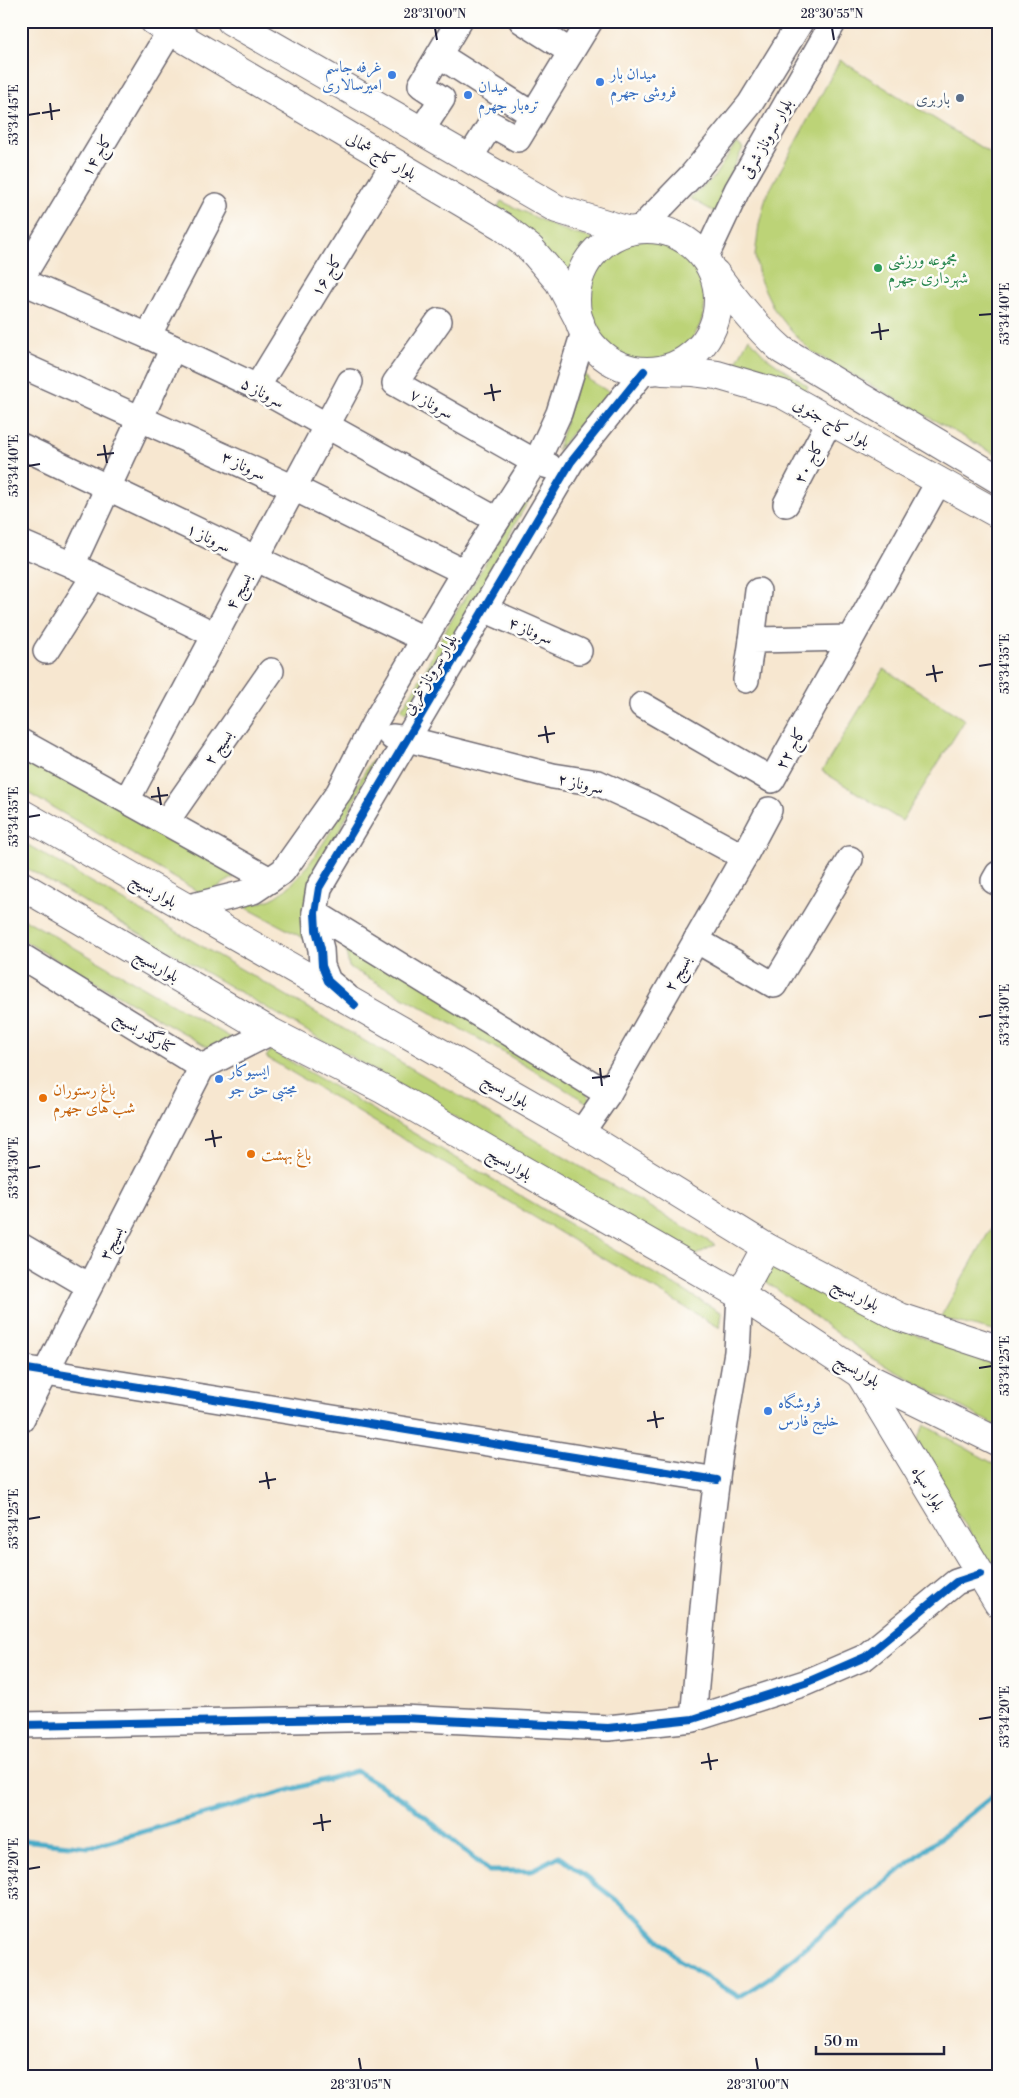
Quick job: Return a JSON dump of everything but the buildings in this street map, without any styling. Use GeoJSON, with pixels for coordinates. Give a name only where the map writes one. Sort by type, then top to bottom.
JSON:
{"type":"FeatureCollection","features":[{"type":"Feature","properties":{"kind":"main road"},"geometry":{"type":"LineString","coordinates":[[231,21],[260,28],[287,53],[557,209],[635,230],[659,230],[676,235],[692,245],[707,261],[737,304],[761,332],[782,350],[998,479]]}},
{"type":"Feature","properties":{"kind":"main road","name":"بلوار کاج شمالی"},"geometry":{"type":"LineString","coordinates":[[162,26],[502,226],[531,249],[559,282],[582,327]]}},
{"type":"Feature","properties":{"kind":"main road"},"geometry":{"type":"LineString","coordinates":[[267,88],[287,53]]}},
{"type":"Feature","properties":{"kind":"main road"},"geometry":{"type":"LineString","coordinates":[[434,186],[461,154]]}},
{"type":"Feature","properties":{"kind":"main road"},"geometry":{"type":"LineString","coordinates":[[635,230],[609,240],[592,256],[581,276],[577,299],[582,327],[595,348],[609,360],[626,368],[649,371],[676,366],[696,352],[710,334],[718,311],[717,287],[707,261]]}},
{"type":"Feature","properties":{"kind":"main road","name":"بلوار کاج جنوبی"},"geometry":{"type":"LineString","coordinates":[[649,371],[693,372],[717,375],[782,394],[998,514]]}},
{"type":"Feature","properties":{"kind":"main road"},"geometry":{"type":"LineString","coordinates":[[826,418],[841,385]]}},
{"type":"Feature","properties":{"kind":"main road","name":"بلوار بسیج"},"geometry":{"type":"LineString","coordinates":[[21,814],[581,1133],[766,1247],[900,1317],[998,1349]]}},
{"type":"Feature","properties":{"kind":"main road","name":"بلواربسیج"},"geometry":{"type":"LineString","coordinates":[[21,885],[271,1032],[384,1090],[740,1295],[860,1374],[998,1442]]}},
{"type":"Feature","properties":{"kind":"main road"},"geometry":{"type":"LineString","coordinates":[[740,1295],[766,1247]]}},
{"type":"Feature","properties":{"kind":"main road","name":"بلوار سپاه"},"geometry":{"type":"LineString","coordinates":[[860,1374],[998,1603]]}},
{"type":"Feature","properties":{"kind":"street"},"geometry":{"type":"LineString","coordinates":[[421,131],[442,99],[421,85],[459,21]]}},
{"type":"Feature","properties":{"kind":"street"},"geometry":{"type":"LineString","coordinates":[[522,21],[571,52]]}},
{"type":"Feature","properties":{"kind":"street"},"geometry":{"type":"LineString","coordinates":[[461,154],[491,124],[518,139],[590,21]]}},
{"type":"Feature","properties":{"kind":"street","name":"بلوار سروناز شرقی"},"geometry":{"type":"LineString","coordinates":[[635,230],[692,175],[750,104],[801,21]]}},
{"type":"Feature","properties":{"kind":"street","name":"بلوار سروناز شرقی"},"geometry":{"type":"LineString","coordinates":[[707,261],[737,190],[834,21]]}},
{"type":"Feature","properties":{"kind":"street","name":"کاج ۱۴"},"geometry":{"type":"LineString","coordinates":[[21,280],[162,26]]}},
{"type":"Feature","properties":{"kind":"street"},"geometry":{"type":"LineString","coordinates":[[439,55],[533,114]]}},
{"type":"Feature","properties":{"kind":"street"},"geometry":{"type":"LineString","coordinates":[[735,122],[765,139]]}},
{"type":"Feature","properties":{"kind":"street","name":"کاج ۱۶"},"geometry":{"type":"LineString","coordinates":[[257,387],[394,162]]}},
{"type":"Feature","properties":{"kind":"street"},"geometry":{"type":"LineString","coordinates":[[148,336],[216,206]]}},
{"type":"Feature","properties":{"kind":"street","name":"سروناز ۵"},"geometry":{"type":"LineString","coordinates":[[21,280],[257,387],[326,427],[497,520]]}},
{"type":"Feature","properties":{"kind":"street","name":"سروناز ۷"},"geometry":{"type":"LineString","coordinates":[[439,321],[395,384],[535,462]]}},
{"type":"Feature","properties":{"kind":"street","name":"بلوار سروناز غربی"},"geometry":{"type":"LineString","coordinates":[[186,908],[253,891],[283,871],[339,792],[376,722],[424,639],[464,572],[535,462],[559,413],[582,327]]}},
{"type":"Feature","properties":{"kind":"street"},"geometry":{"type":"LineString","coordinates":[[72,565],[174,348]]}},
{"type":"Feature","properties":{"kind":"street","name":"سروناز ۳"},"geometry":{"type":"LineString","coordinates":[[21,365],[294,488],[464,572]]}},
{"type":"Feature","properties":{"kind":"street","name":"بلوار سروناز غربی"},"geometry":{"type":"LineString","coordinates":[[355,1004],[328,981],[322,966],[315,913],[319,888],[571,462],[649,371]]}},
{"type":"Feature","properties":{"kind":"street","name":"بسیج ۴"},"geometry":{"type":"LineString","coordinates":[[127,800],[350,382]]}},
{"type":"Feature","properties":{"kind":"street","name":"کاج ۲۰"},"geometry":{"type":"LineString","coordinates":[[786,504],[826,418]]}},
{"type":"Feature","properties":{"kind":"street","name":"سروناز ۱"},"geometry":{"type":"LineString","coordinates":[[21,446],[424,639]]}},
{"type":"Feature","properties":{"kind":"street"},"geometry":{"type":"LineString","coordinates":[[535,462],[548,466],[561,479]]}},
{"type":"Feature","properties":{"kind":"street","name":"کاج ۲۲"},"geometry":{"type":"LineString","coordinates":[[642,705],[772,780],[939,481]]}},
{"type":"Feature","properties":{"kind":"street"},"geometry":{"type":"LineString","coordinates":[[21,543],[72,565],[215,635]]}},
{"type":"Feature","properties":{"kind":"street"},"geometry":{"type":"LineString","coordinates":[[46,651],[94,576]]}},
{"type":"Feature","properties":{"kind":"street"},"geometry":{"type":"LineString","coordinates":[[746,680],[758,591]]}},
{"type":"Feature","properties":{"kind":"street","name":"سروناز ۴"},"geometry":{"type":"LineString","coordinates":[[484,609],[579,650]]}},
{"type":"Feature","properties":{"kind":"street"},"geometry":{"type":"LineString","coordinates":[[752,640],[851,638]]}},
{"type":"Feature","properties":{"kind":"street","name":"بسیج ۲"},"geometry":{"type":"LineString","coordinates":[[166,822],[271,671]]}},
{"type":"Feature","properties":{"kind":"street","name":"سروناز ۲"},"geometry":{"type":"LineString","coordinates":[[376,722],[389,736],[553,776],[598,783],[651,807],[744,857]]}},
{"type":"Feature","properties":{"kind":"street"},"geometry":{"type":"LineString","coordinates":[[21,742],[270,880]]}},
{"type":"Feature","properties":{"kind":"street","name":"بسیج ۲"},"geometry":{"type":"LineString","coordinates":[[581,1133],[608,1094],[769,810]]}},
{"type":"Feature","properties":{"kind":"street"},"geometry":{"type":"LineString","coordinates":[[696,940],[774,985],[850,860]]}},
{"type":"Feature","properties":{"kind":"street"},"geometry":{"type":"LineString","coordinates":[[315,913],[608,1094]]}},
{"type":"Feature","properties":{"kind":"street","name":"کنارگذر بسیج"},"geometry":{"type":"LineString","coordinates":[[21,956],[202,1067]]}},
{"type":"Feature","properties":{"kind":"street"},"geometry":{"type":"LineString","coordinates":[[202,1067],[271,1032]]}},
{"type":"Feature","properties":{"kind":"street","name":"بسیج۳"},"geometry":{"type":"LineString","coordinates":[[21,1420],[202,1067]]}},
{"type":"Feature","properties":{"kind":"street"},"geometry":{"type":"LineString","coordinates":[[21,1246],[89,1286]]}},
{"type":"Feature","properties":{"kind":"street"},"geometry":{"type":"LineString","coordinates":[[693,1719],[717,1480],[737,1352],[740,1295]]}},
{"type":"Feature","properties":{"kind":"street"},"geometry":{"type":"LineString","coordinates":[[21,1368],[46,1374],[717,1480]]}},
{"type":"Feature","properties":{"kind":"street"},"geometry":{"type":"LineString","coordinates":[[21,1725],[402,1718],[608,1728],[693,1719],[805,1684],[865,1657],[956,1582],[980,1574]]}},
{"type":"Feature","properties":{"kind":"green space","name":"مجموعه ورزشی شهرداری جهرم"},"geometry":{"type":"Polygon","coordinates":[[[840,60],[998,158],[998,456],[812,352],[792,332],[774,309],[760,280],[755,256],[759,224],[766,197],[840,60]]]}},
{"type":"Feature","properties":{"kind":"green space"},"geometry":{"type":"Polygon","coordinates":[[[736,143],[743,148],[726,182],[718,214],[690,198],[714,177],[736,143]]]}},
{"type":"Feature","properties":{"kind":"green space"},"geometry":{"type":"Polygon","coordinates":[[[501,201],[558,228],[597,239],[578,257],[573,267],[570,283],[496,211],[501,201]]]}},
{"type":"Feature","properties":{"kind":"green space"},"geometry":{"type":"Polygon","coordinates":[[[644,240],[667,244],[687,258],[701,278],[705,301],[701,324],[687,344],[667,358],[644,362],[621,358],[601,344],[587,324],[583,301],[587,278],[601,258],[621,244],[644,240]]]}},
{"type":"Feature","properties":{"kind":"green space"},"geometry":{"type":"Polygon","coordinates":[[[749,338],[765,356],[808,386],[804,395],[732,370],[749,338]]]}},
{"type":"Feature","properties":{"kind":"green space"},"geometry":{"type":"Polygon","coordinates":[[[581,368],[589,380],[614,395],[573,432],[557,451],[581,368]]]}},
{"type":"Feature","properties":{"kind":"green space"},"geometry":{"type":"Polygon","coordinates":[[[531,486],[535,490],[508,536],[506,550],[406,713],[401,710],[531,486]]]}},
{"type":"Feature","properties":{"kind":"green space"},"geometry":{"type":"Polygon","coordinates":[[[884,669],[965,720],[902,821],[822,771],[884,669]]]}},
{"type":"Feature","properties":{"kind":"green space"},"geometry":{"type":"Polygon","coordinates":[[[21,752],[238,875],[204,895],[21,789],[21,752]]]}},
{"type":"Feature","properties":{"kind":"green space"},"geometry":{"type":"Polygon","coordinates":[[[371,761],[373,762],[326,858],[320,947],[243,906],[269,900],[284,891],[298,877],[313,859],[371,761]]]}},
{"type":"Feature","properties":{"kind":"green space"},"geometry":{"type":"Polygon","coordinates":[[[21,841],[715,1245],[694,1256],[21,865],[21,841]]]}},
{"type":"Feature","properties":{"kind":"green space"},"geometry":{"type":"Polygon","coordinates":[[[21,917],[237,1041],[213,1050],[21,939],[21,917]]]}},
{"type":"Feature","properties":{"kind":"green space"},"geometry":{"type":"Polygon","coordinates":[[[341,926],[569,1067],[598,1109],[506,1054],[349,967],[341,926]]]}},
{"type":"Feature","properties":{"kind":"green space"},"geometry":{"type":"Polygon","coordinates":[[[271,1050],[722,1313],[720,1328],[266,1057],[271,1050]]]}},
{"type":"Feature","properties":{"kind":"green space"},"geometry":{"type":"Polygon","coordinates":[[[998,1216],[998,1332],[940,1318],[998,1216]]]}},
{"type":"Feature","properties":{"kind":"green space"},"geometry":{"type":"Polygon","coordinates":[[[769,1264],[889,1324],[983,1361],[998,1364],[998,1427],[873,1359],[761,1278],[769,1264]]]}},
{"type":"Feature","properties":{"kind":"green space"},"geometry":{"type":"Polygon","coordinates":[[[924,1425],[998,1466],[998,1577],[915,1445],[924,1425]]]}},
{"type":"Feature","properties":{"kind":"waterway"},"geometry":{"type":"LineString","coordinates":[[21,1840],[89,1847],[356,1771],[406,1801],[489,1871],[530,1871],[559,1856],[637,1916],[679,1960],[739,1997],[769,1978],[861,1901],[998,1792]]}},
{"type":"Feature","properties":{"kind":"cycle path"},"geometry":{"type":"LineString","coordinates":[[355,1005],[328,981],[322,966],[315,913],[319,888],[571,462],[644,371]]}},
{"type":"Feature","properties":{"kind":"cycle path"},"geometry":{"type":"LineString","coordinates":[[21,1368],[717,1480]]}},
{"type":"Feature","properties":{"kind":"cycle path"},"geometry":{"type":"LineString","coordinates":[[21,1725],[402,1718],[608,1728],[693,1719],[805,1683],[865,1657],[956,1582],[980,1574]]}},
{"type":"Feature","properties":{"kind":"place","name":"غرفه جاسم امیرسالاری"},"geometry":{"type":"Point","coordinates":[392,75]}},
{"type":"Feature","properties":{"kind":"place","name":"میدان بار فروشی جهرم"},"geometry":{"type":"Point","coordinates":[600,82]}},
{"type":"Feature","properties":{"kind":"place","name":"میدان تره‌بار جهرم"},"geometry":{"type":"Point","coordinates":[468,95]}},
{"type":"Feature","properties":{"kind":"place","name":"باربری"},"geometry":{"type":"Point","coordinates":[960,98]}},
{"type":"Feature","properties":{"kind":"place","name":"مجموعه ورزشی شهرداری جهرم"},"geometry":{"type":"Point","coordinates":[878,268]}},
{"type":"Feature","properties":{"kind":"place","name":"ایسیوکار مجتبی حق جو"},"geometry":{"type":"Point","coordinates":[219,1079]}},
{"type":"Feature","properties":{"kind":"place","name":"باغ رستوران شب های جهرم"},"geometry":{"type":"Point","coordinates":[43,1098]}},
{"type":"Feature","properties":{"kind":"place","name":"باغ بهشت"},"geometry":{"type":"Point","coordinates":[251,1154]}},
{"type":"Feature","properties":{"kind":"place","name":"فروشگاه خلیج فارس"},"geometry":{"type":"Point","coordinates":[768,1411]}}]}
